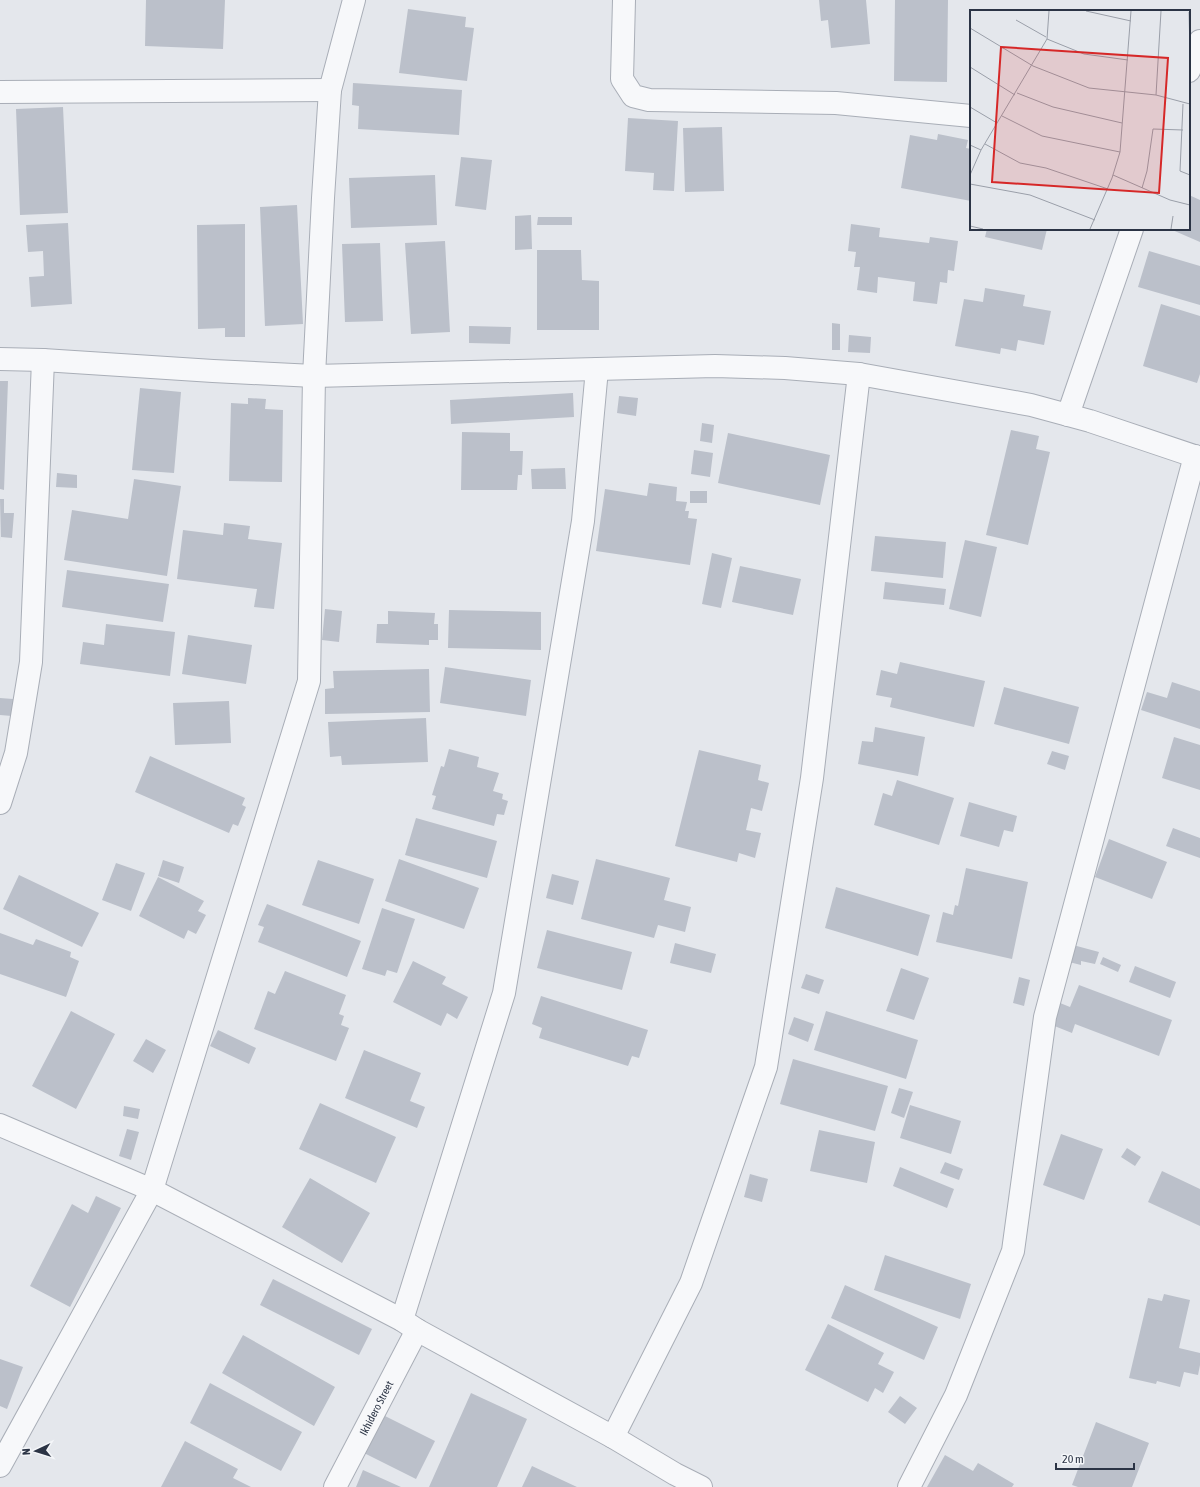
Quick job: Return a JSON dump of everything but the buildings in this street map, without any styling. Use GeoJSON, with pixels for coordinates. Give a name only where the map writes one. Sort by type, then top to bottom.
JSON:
{"type":"FeatureCollection","features":[{"type":"Feature","properties":{"kind":"street"},"geometry":{"type":"LineString","coordinates":[[0,1466],[152,1190],[309,681],[314,376],[330,90],[354,0]]}},
{"type":"Feature","properties":{"kind":"street"},"geometry":{"type":"LineString","coordinates":[[624,0],[622,79],[633,96],[649,100],[836,103],[970,116]]}},
{"type":"Feature","properties":{"kind":"street"},"geometry":{"type":"LineString","coordinates":[[1190,68],[1200,41]]}},
{"type":"Feature","properties":{"kind":"street"},"geometry":{"type":"LineString","coordinates":[[0,92],[330,90]]}},
{"type":"Feature","properties":{"kind":"street"},"geometry":{"type":"LineString","coordinates":[[1068,415],[1132,230]]}},
{"type":"Feature","properties":{"kind":"street"},"geometry":{"type":"LineString","coordinates":[[0,359],[43,360],[314,376],[715,366],[785,368],[859,374],[1031,405],[1090,421],[1197,457],[1045,1017],[1013,1251],[956,1395],[909,1487]]}},
{"type":"Feature","properties":{"kind":"street"},"geometry":{"type":"LineString","coordinates":[[0,803],[16,753],[31,662],[43,360]]}},
{"type":"Feature","properties":{"kind":"street","name":"Ikhidero Street"},"geometry":{"type":"LineString","coordinates":[[335,1487],[410,1325],[504,993],[584,521],[597,369]]}},
{"type":"Feature","properties":{"kind":"street"},"geometry":{"type":"LineString","coordinates":[[613,1437],[691,1283],[766,1067],[812,778],[859,374]]}},
{"type":"Feature","properties":{"kind":"street"},"geometry":{"type":"LineString","coordinates":[[0,1125],[152,1190],[410,1325],[613,1437],[672,1481],[701,1487]]}}]}
